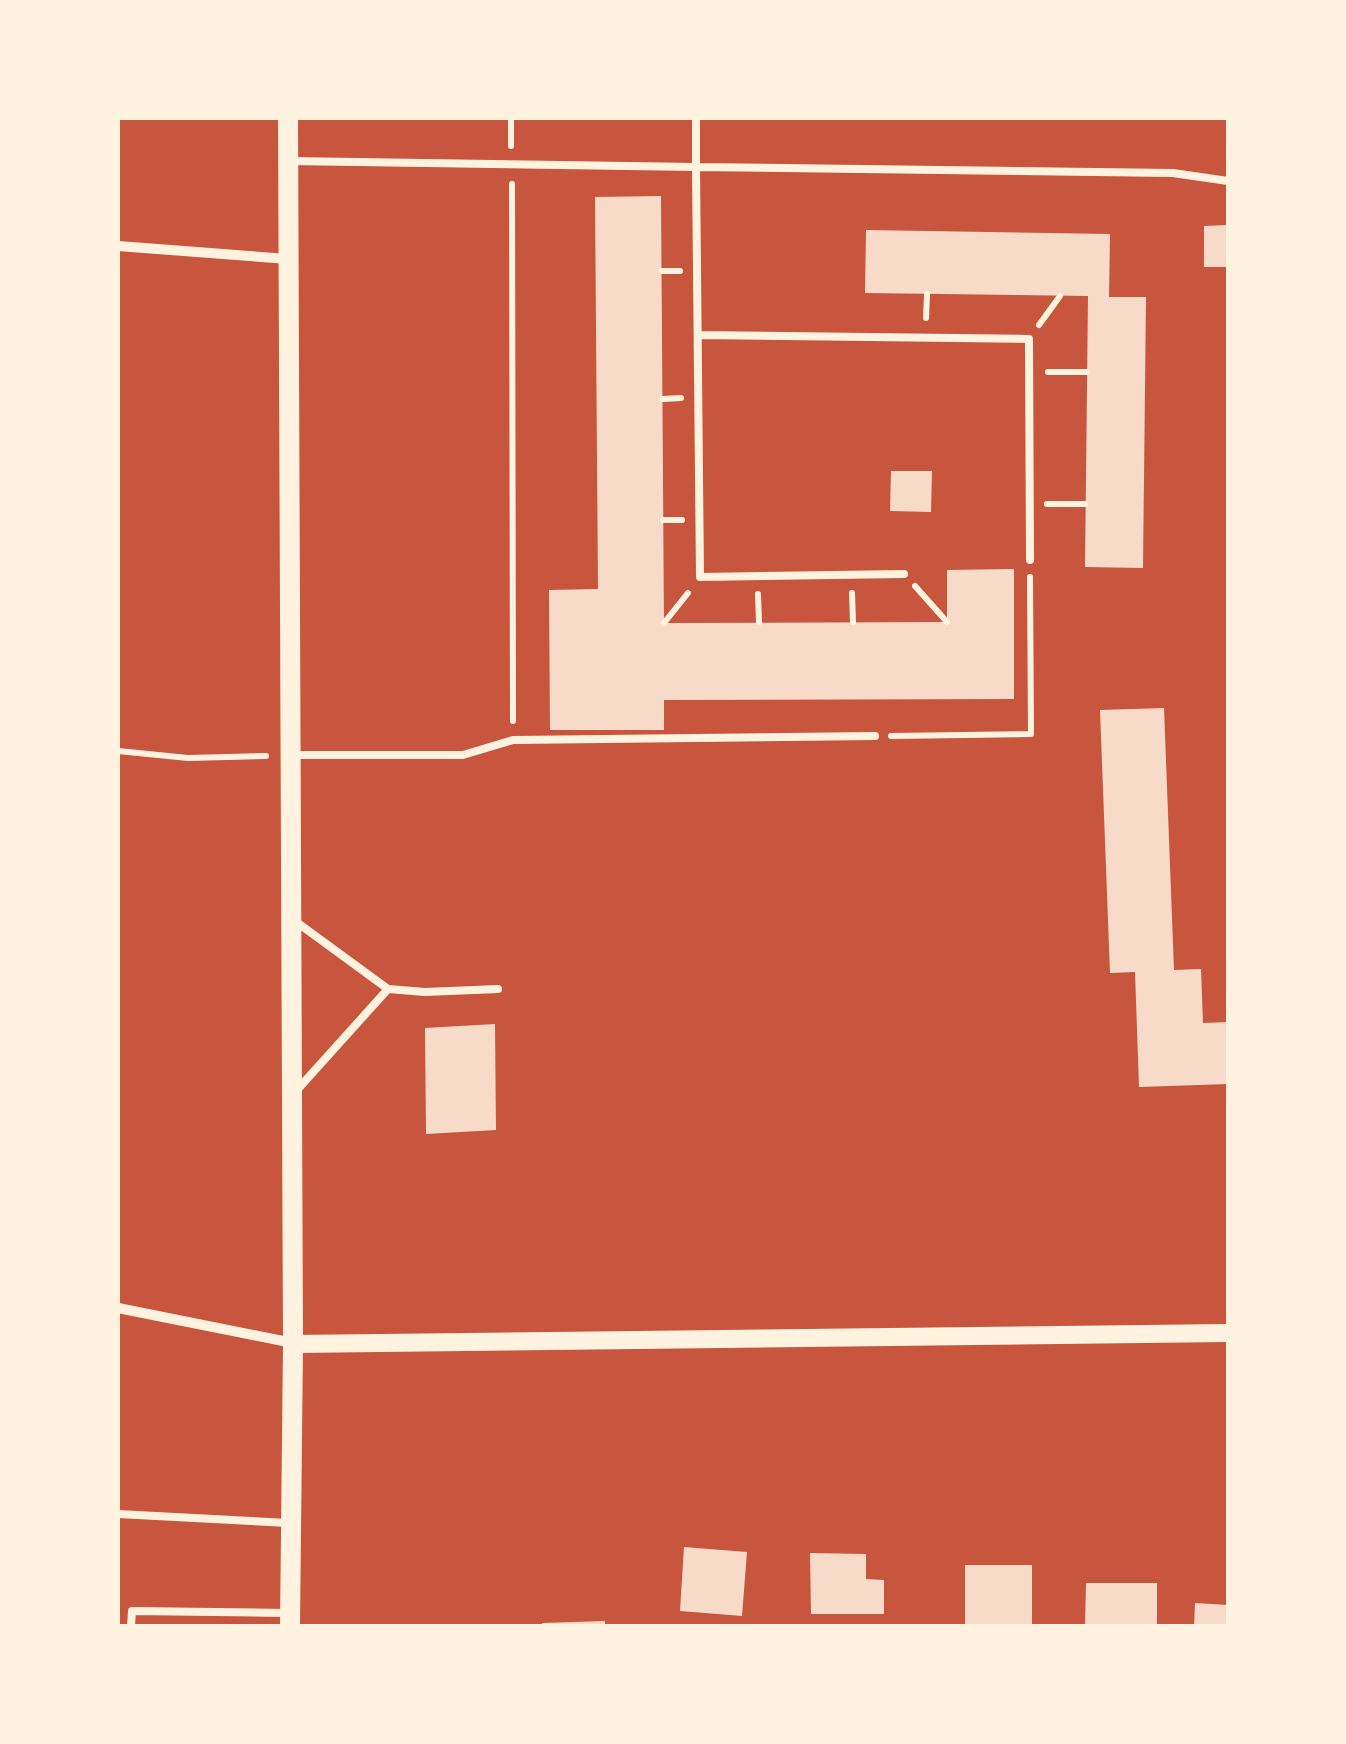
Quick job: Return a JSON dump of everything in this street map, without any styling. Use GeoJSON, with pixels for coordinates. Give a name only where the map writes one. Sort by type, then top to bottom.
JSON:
{"type":"FeatureCollection","features":[{"type":"Feature","properties":{"kind":"main road"},"geometry":{"type":"LineString","coordinates":[[288,118],[293,1344],[290,1620]]}},
{"type":"Feature","properties":{"kind":"street"},"geometry":{"type":"LineString","coordinates":[[118,246],[288,259]]}},
{"type":"Feature","properties":{"kind":"street"},"geometry":{"type":"LineString","coordinates":[[118,1308],[293,1344],[1228,1333]]}},
{"type":"Feature","properties":{"kind":"lane"},"geometry":{"type":"LineString","coordinates":[[696,118],[700,577],[904,574]]}},
{"type":"Feature","properties":{"kind":"lane"},"geometry":{"type":"LineString","coordinates":[[288,161],[1174,173],[1228,181]]}},
{"type":"Feature","properties":{"kind":"lane"},"geometry":{"type":"LineString","coordinates":[[698,335],[1029,339],[1030,560]]}},
{"type":"Feature","properties":{"kind":"lane"},"geometry":{"type":"LineString","coordinates":[[290,755],[463,755],[512,740],[874,736]]}},
{"type":"Feature","properties":{"kind":"lane"},"geometry":{"type":"LineString","coordinates":[[291,918],[388,990],[498,989]]}},
{"type":"Feature","properties":{"kind":"lane"},"geometry":{"type":"LineString","coordinates":[[292,1094],[388,990]]}},
{"type":"Feature","properties":{"kind":"lane"},"geometry":{"type":"LineString","coordinates":[[118,1514],[291,1523]]}},
{"type":"Feature","properties":{"kind":"lane"},"geometry":{"type":"LineString","coordinates":[[131,1626],[132,1611],[290,1620]]}},
{"type":"Feature","properties":{"kind":"path"},"geometry":{"type":"LineString","coordinates":[[512,118],[512,740]]}},
{"type":"Feature","properties":{"kind":"path"},"geometry":{"type":"LineString","coordinates":[[1029,339],[1060,296]]}},
{"type":"Feature","properties":{"kind":"path"},"geometry":{"type":"LineString","coordinates":[[1030,372],[1087,372]]}},
{"type":"Feature","properties":{"kind":"path"},"geometry":{"type":"LineString","coordinates":[[1030,504],[1085,504]]}},
{"type":"Feature","properties":{"kind":"path"},"geometry":{"type":"LineString","coordinates":[[874,736],[1030,734],[1030,560]]}},
{"type":"Feature","properties":{"kind":"path"},"geometry":{"type":"LineString","coordinates":[[904,574],[948,622]]}},
{"type":"Feature","properties":{"kind":"path"},"geometry":{"type":"LineString","coordinates":[[664,623],[700,577]]}},
{"type":"Feature","properties":{"kind":"path"},"geometry":{"type":"LineString","coordinates":[[118,752],[188,758],[290,755]]}},
{"type":"Feature","properties":{"kind":"building"},"geometry":{"type":"Polygon","coordinates":[[[661,196],[664,623],[947,622],[947,570],[1014,569],[1014,699],[664,700],[664,730],[550,730],[549,590],[598,589],[595,197],[661,196]]]}},
{"type":"Feature","properties":{"kind":"building"},"geometry":{"type":"Polygon","coordinates":[[[1228,225],[1228,267],[1204,267],[1204,226],[1228,225]]]}},
{"type":"Feature","properties":{"kind":"building"},"geometry":{"type":"Polygon","coordinates":[[[866,230],[1110,234],[1109,297],[1146,297],[1143,568],[1085,567],[1088,296],[865,293],[866,230]]]}},
{"type":"Feature","properties":{"kind":"building"},"geometry":{"type":"Polygon","coordinates":[[[891,471],[932,471],[931,512],[890,511],[891,471]]]}},
{"type":"Feature","properties":{"kind":"building"},"geometry":{"type":"Polygon","coordinates":[[[1164,708],[1174,970],[1201,969],[1203,1023],[1228,1022],[1228,1084],[1139,1087],[1135,972],[1110,973],[1100,710],[1164,708]]]}},
{"type":"Feature","properties":{"kind":"building"},"geometry":{"type":"Polygon","coordinates":[[[495,1024],[496,1130],[426,1134],[425,1028],[495,1024]]]}},
{"type":"Feature","properties":{"kind":"building"},"geometry":{"type":"Polygon","coordinates":[[[684,1547],[747,1552],[742,1616],[680,1611],[684,1547]]]}},
{"type":"Feature","properties":{"kind":"building"},"geometry":{"type":"Polygon","coordinates":[[[810,1553],[866,1554],[866,1579],[884,1580],[884,1614],[811,1614],[810,1553]]]}},
{"type":"Feature","properties":{"kind":"building"},"geometry":{"type":"Polygon","coordinates":[[[965,1565],[1032,1565],[1032,1626],[965,1626],[965,1565]]]}},
{"type":"Feature","properties":{"kind":"building"},"geometry":{"type":"Polygon","coordinates":[[[1086,1583],[1157,1583],[1157,1626],[1085,1626],[1086,1583]]]}},
{"type":"Feature","properties":{"kind":"building"},"geometry":{"type":"Polygon","coordinates":[[[1195,1603],[1228,1605],[1228,1626],[1194,1626],[1195,1603]]]}},
{"type":"Feature","properties":{"kind":"building"},"geometry":{"type":"Polygon","coordinates":[[[605,1621],[605,1626],[542,1626],[542,1623],[605,1621]]]}}]}
